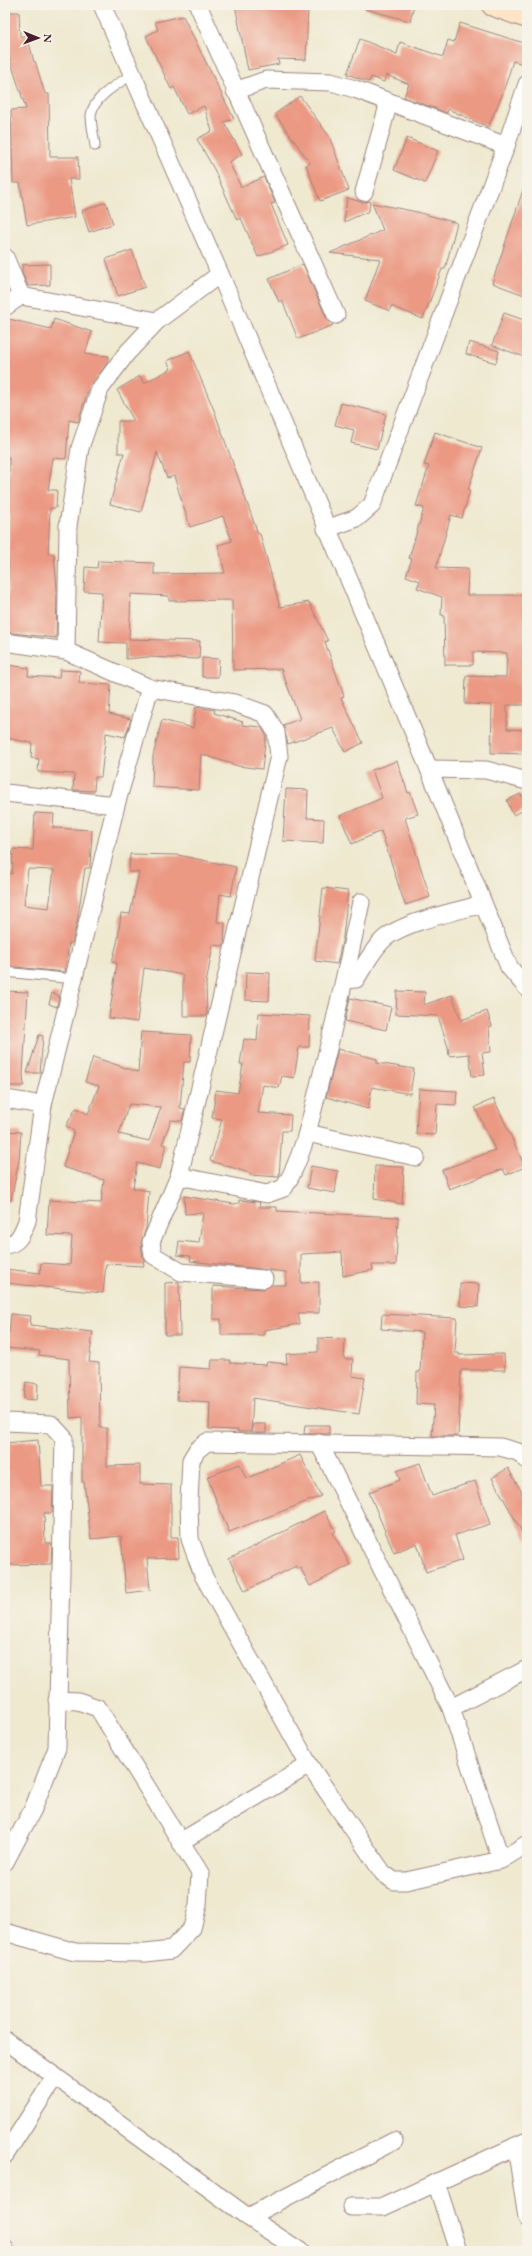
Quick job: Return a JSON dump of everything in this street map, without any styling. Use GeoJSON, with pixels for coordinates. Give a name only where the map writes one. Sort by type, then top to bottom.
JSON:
{"type":"FeatureCollection","features":[{"type":"Feature","properties":{"kind":"main road"},"geometry":{"type":"LineString","coordinates":[[493,5],[527,17]]}},
{"type":"Feature","properties":{"kind":"street"},"geometry":{"type":"LineString","coordinates":[[102,5],[220,274],[326,529],[429,769],[482,904],[509,967],[527,988]]}},
{"type":"Feature","properties":{"kind":"street"},"geometry":{"type":"LineString","coordinates":[[198,5],[336,315]]}},
{"type":"Feature","properties":{"kind":"street"},"geometry":{"type":"LineString","coordinates":[[235,91],[266,80],[331,82],[506,146]]}},
{"type":"Feature","properties":{"kind":"street"},"geometry":{"type":"LineString","coordinates":[[326,529],[357,518],[372,505],[506,146],[527,84]]}},
{"type":"Feature","properties":{"kind":"street"},"geometry":{"type":"LineString","coordinates":[[364,192],[389,102]]}},
{"type":"Feature","properties":{"kind":"street"},"geometry":{"type":"LineString","coordinates":[[5,257],[21,296]]}},
{"type":"Feature","properties":{"kind":"street"},"geometry":{"type":"LineString","coordinates":[[66,650],[68,526],[80,448],[100,389],[126,354],[157,321],[220,274]]}},
{"type":"Feature","properties":{"kind":"street"},"geometry":{"type":"LineString","coordinates":[[5,307],[21,296],[157,321]]}},
{"type":"Feature","properties":{"kind":"street"},"geometry":{"type":"LineString","coordinates":[[5,642],[66,650],[150,688],[235,703],[265,714],[276,732],[279,756],[179,1176],[151,1242],[152,1255],[181,1272],[264,1278]]}},
{"type":"Feature","properties":{"kind":"street"},"geometry":{"type":"LineString","coordinates":[[5,1245],[20,1238],[27,1221],[43,1105],[116,805],[150,688]]}},
{"type":"Feature","properties":{"kind":"street"},"geometry":{"type":"LineString","coordinates":[[429,769],[486,770],[527,781]]}},
{"type":"Feature","properties":{"kind":"street"},"geometry":{"type":"LineString","coordinates":[[5,793],[116,805]]}},
{"type":"Feature","properties":{"kind":"street"},"geometry":{"type":"LineString","coordinates":[[179,1176],[267,1194],[284,1188],[293,1173],[307,1133],[345,980],[361,902]]}},
{"type":"Feature","properties":{"kind":"street"},"geometry":{"type":"LineString","coordinates":[[345,980],[356,978],[385,938],[425,920],[482,904]]}},
{"type":"Feature","properties":{"kind":"street"},"geometry":{"type":"LineString","coordinates":[[5,1099],[43,1105]]}},
{"type":"Feature","properties":{"kind":"street"},"geometry":{"type":"LineString","coordinates":[[307,1133],[416,1157]]}},
{"type":"Feature","properties":{"kind":"street"},"geometry":{"type":"LineString","coordinates":[[5,1422],[51,1424],[64,1438],[57,1748],[34,1809],[5,1862]]}},
{"type":"Feature","properties":{"kind":"street"},"geometry":{"type":"LineString","coordinates":[[527,1460],[518,1452],[500,1447],[207,1442],[197,1450],[191,1460],[189,1502],[190,1538],[203,1575],[309,1765],[383,1873],[394,1881],[406,1881],[501,1860],[527,1844]]}},
{"type":"Feature","properties":{"kind":"street"},"geometry":{"type":"LineString","coordinates":[[319,1443],[451,1708],[501,1860]]}},
{"type":"Feature","properties":{"kind":"street"},"geometry":{"type":"LineString","coordinates":[[451,1708],[527,1669]]}},
{"type":"Feature","properties":{"kind":"street"},"geometry":{"type":"LineString","coordinates":[[5,1932],[75,1952],[146,1953],[171,1950],[192,1928],[198,1905],[200,1873],[98,1708],[78,1701],[57,1700]]}},
{"type":"Feature","properties":{"kind":"street"},"geometry":{"type":"LineString","coordinates":[[180,1842],[309,1765]]}},
{"type":"Feature","properties":{"kind":"street"},"geometry":{"type":"LineString","coordinates":[[5,2040],[248,2217],[300,2251]]}},
{"type":"Feature","properties":{"kind":"street"},"geometry":{"type":"LineString","coordinates":[[5,2155],[55,2077]]}},
{"type":"Feature","properties":{"kind":"street"},"geometry":{"type":"LineString","coordinates":[[248,2217],[394,2141]]}},
{"type":"Feature","properties":{"kind":"street"},"geometry":{"type":"LineString","coordinates":[[352,2208],[383,2207],[522,2143],[527,2218]]}},
{"type":"Feature","properties":{"kind":"street"},"geometry":{"type":"LineString","coordinates":[[436,2182],[458,2251]]}},
{"type":"Feature","properties":{"kind":"lane"},"geometry":{"type":"LineString","coordinates":[[95,146],[91,114],[95,105],[109,90],[133,74]]}},
{"type":"Feature","properties":{"kind":"lane"},"geometry":{"type":"LineString","coordinates":[[5,972],[74,979]]}},
{"type":"Feature","properties":{"kind":"building"},"geometry":{"type":"Polygon","coordinates":[[[235,5],[308,5],[306,60],[278,59],[279,64],[248,70],[235,5]]]}},
{"type":"Feature","properties":{"kind":"building"},"geometry":{"type":"Polygon","coordinates":[[[366,5],[414,5],[410,21],[365,9],[366,5]]]}},
{"type":"Feature","properties":{"kind":"building"},"geometry":{"type":"Polygon","coordinates":[[[5,12],[19,12],[20,37],[27,35],[45,94],[49,94],[50,157],[78,157],[79,179],[69,179],[75,217],[27,225],[20,183],[13,183],[11,110],[26,109],[5,44],[5,12]]]}},
{"type":"Feature","properties":{"kind":"building"},"geometry":{"type":"Polygon","coordinates":[[[183,16],[234,119],[224,122],[242,154],[229,162],[241,187],[264,177],[275,203],[271,204],[288,245],[258,257],[241,218],[237,220],[214,169],[197,139],[212,131],[204,106],[187,114],[174,87],[171,89],[146,36],[158,30],[155,22],[183,16]]]}},
{"type":"Feature","properties":{"kind":"building"},"geometry":{"type":"Polygon","coordinates":[[[460,23],[527,44],[527,65],[513,61],[503,93],[488,127],[448,109],[447,113],[404,97],[409,84],[386,75],[384,82],[371,77],[369,82],[347,74],[360,39],[397,54],[400,42],[443,57],[448,40],[454,42],[460,23]]]}},
{"type":"Feature","properties":{"kind":"building"},"geometry":{"type":"Polygon","coordinates":[[[300,96],[329,136],[349,190],[320,201],[306,165],[310,163],[275,114],[300,96]]]}},
{"type":"Feature","properties":{"kind":"building"},"geometry":{"type":"Polygon","coordinates":[[[407,138],[438,151],[425,183],[394,170],[407,138]]]}},
{"type":"Feature","properties":{"kind":"building"},"geometry":{"type":"Polygon","coordinates":[[[525,184],[527,184],[527,296],[492,283],[525,184]]]}},
{"type":"Feature","properties":{"kind":"building"},"geometry":{"type":"Polygon","coordinates":[[[347,198],[362,202],[370,201],[369,211],[344,222],[347,198]]]}},
{"type":"Feature","properties":{"kind":"building"},"geometry":{"type":"Polygon","coordinates":[[[106,202],[113,224],[89,232],[82,211],[106,202]]]}},
{"type":"Feature","properties":{"kind":"building"},"geometry":{"type":"Polygon","coordinates":[[[372,203],[417,212],[457,223],[445,269],[442,269],[423,319],[391,306],[390,311],[365,301],[380,259],[330,253],[383,230],[372,203]]]}},
{"type":"Feature","properties":{"kind":"building"},"geometry":{"type":"Polygon","coordinates":[[[132,250],[145,287],[118,296],[106,259],[132,250]]]}},
{"type":"Feature","properties":{"kind":"building"},"geometry":{"type":"Polygon","coordinates":[[[50,264],[50,285],[28,286],[22,273],[22,265],[50,264]]]}},
{"type":"Feature","properties":{"kind":"building"},"geometry":{"type":"Polygon","coordinates":[[[303,264],[327,319],[333,325],[298,339],[282,300],[279,302],[269,279],[303,264]]]}},
{"type":"Feature","properties":{"kind":"building"},"geometry":{"type":"Polygon","coordinates":[[[504,313],[527,321],[527,358],[492,345],[504,313]]]}},
{"type":"Feature","properties":{"kind":"building"},"geometry":{"type":"Polygon","coordinates":[[[9,319],[51,329],[54,319],[92,332],[85,354],[109,356],[107,363],[88,390],[78,422],[69,420],[66,459],[53,458],[48,490],[57,490],[56,508],[50,508],[48,554],[54,554],[57,589],[56,638],[5,632],[5,595],[8,596],[9,457],[5,456],[5,335],[9,319]]]}},
{"type":"Feature","properties":{"kind":"building"},"geometry":{"type":"Polygon","coordinates":[[[469,342],[499,351],[496,363],[466,354],[469,342]]]}},
{"type":"Feature","properties":{"kind":"building"},"geometry":{"type":"Polygon","coordinates":[[[189,351],[214,410],[258,534],[260,534],[280,607],[309,602],[328,641],[325,642],[344,696],[341,698],[363,743],[345,752],[333,728],[288,744],[283,725],[300,719],[281,669],[233,670],[232,600],[169,601],[169,596],[131,594],[129,639],[200,641],[199,659],[147,657],[126,659],[126,643],[99,642],[102,592],[84,591],[85,567],[97,568],[98,561],[154,563],[154,574],[225,573],[218,545],[232,541],[223,516],[190,527],[174,476],[167,478],[157,452],[141,512],[110,504],[124,453],[118,453],[118,421],[134,421],[117,390],[140,376],[144,383],[171,369],[167,361],[189,351]]]}},
{"type":"Feature","properties":{"kind":"building"},"geometry":{"type":"Polygon","coordinates":[[[341,403],[386,414],[377,449],[351,443],[354,430],[335,425],[341,403]]]}},
{"type":"Feature","properties":{"kind":"building"},"geometry":{"type":"Polygon","coordinates":[[[435,432],[482,448],[468,490],[470,490],[462,518],[451,515],[436,568],[468,569],[467,595],[527,595],[527,705],[507,705],[507,729],[527,730],[527,754],[491,753],[492,705],[465,704],[466,676],[506,677],[507,653],[473,652],[473,665],[445,665],[444,615],[441,615],[442,597],[417,588],[420,581],[406,576],[412,559],[409,558],[424,508],[416,506],[429,466],[424,465],[435,432]]]}},
{"type":"Feature","properties":{"kind":"building"},"geometry":{"type":"Polygon","coordinates":[[[202,658],[219,659],[218,677],[202,677],[202,658]]]}},
{"type":"Feature","properties":{"kind":"building"},"geometry":{"type":"Polygon","coordinates":[[[8,665],[29,668],[28,676],[59,678],[60,670],[80,671],[79,683],[111,685],[109,714],[131,719],[125,737],[106,733],[101,777],[95,777],[94,791],[73,790],[74,774],[38,772],[39,759],[31,758],[32,743],[5,738],[5,691],[8,665]]]}},
{"type":"Feature","properties":{"kind":"building"},"geometry":{"type":"Polygon","coordinates":[[[196,707],[215,710],[214,713],[243,722],[242,725],[261,727],[266,735],[262,769],[238,766],[201,754],[199,790],[152,787],[153,756],[162,720],[193,728],[196,707]]]}},
{"type":"Feature","properties":{"kind":"building"},"geometry":{"type":"Polygon","coordinates":[[[397,761],[408,793],[410,792],[418,814],[405,818],[430,897],[405,905],[381,831],[352,844],[340,816],[382,798],[372,770],[397,761]]]}},
{"type":"Feature","properties":{"kind":"building"},"geometry":{"type":"Polygon","coordinates":[[[286,789],[308,790],[307,818],[324,819],[323,843],[283,841],[286,789]]]}},
{"type":"Feature","properties":{"kind":"building"},"geometry":{"type":"Polygon","coordinates":[[[521,794],[527,809],[513,815],[507,800],[521,794]]]}},
{"type":"Feature","properties":{"kind":"building"},"geometry":{"type":"Polygon","coordinates":[[[35,813],[54,814],[53,828],[92,830],[90,868],[85,868],[77,923],[72,943],[69,943],[65,972],[5,966],[5,873],[12,874],[13,849],[33,850],[35,813]],[[28,869],[24,905],[49,908],[54,870],[28,869]]]}},
{"type":"Feature","properties":{"kind":"building"},"geometry":{"type":"Polygon","coordinates":[[[130,854],[178,855],[236,867],[231,896],[220,894],[217,922],[225,923],[224,946],[213,945],[206,984],[207,1016],[183,1016],[183,975],[144,968],[137,1022],[109,1018],[117,963],[112,962],[118,939],[121,913],[130,914],[139,872],[129,872],[130,854]]]}},
{"type":"Feature","properties":{"kind":"building"},"geometry":{"type":"Polygon","coordinates":[[[323,888],[348,891],[343,937],[337,964],[315,961],[323,888]]]}},
{"type":"Feature","properties":{"kind":"building"},"geometry":{"type":"Polygon","coordinates":[[[246,972],[270,973],[269,1001],[245,1000],[246,972]]]}},
{"type":"Feature","properties":{"kind":"building"},"geometry":{"type":"Polygon","coordinates":[[[5,991],[28,992],[23,1074],[24,1086],[5,1086],[5,991]]]}},
{"type":"Feature","properties":{"kind":"building"},"geometry":{"type":"Polygon","coordinates":[[[397,991],[425,992],[424,1005],[452,995],[461,1020],[487,1011],[492,1026],[489,1027],[491,1052],[482,1053],[485,1075],[472,1076],[469,1054],[449,1056],[448,1047],[438,1016],[396,1014],[397,991]]]}},
{"type":"Feature","properties":{"kind":"building"},"geometry":{"type":"Polygon","coordinates":[[[52,993],[59,995],[57,1007],[49,1004],[52,993]]]}},
{"type":"Feature","properties":{"kind":"building"},"geometry":{"type":"Polygon","coordinates":[[[350,998],[391,1007],[386,1030],[345,1021],[350,998]]]}},
{"type":"Feature","properties":{"kind":"building"},"geometry":{"type":"Polygon","coordinates":[[[259,1013],[310,1016],[309,1047],[299,1047],[294,1078],[282,1076],[279,1088],[263,1085],[258,1113],[291,1115],[290,1131],[282,1131],[279,1177],[250,1175],[250,1173],[210,1161],[222,1119],[212,1118],[216,1090],[238,1093],[243,1064],[240,1064],[244,1039],[257,1041],[259,1013]]]}},
{"type":"Feature","properties":{"kind":"building"},"geometry":{"type":"Polygon","coordinates":[[[141,1032],[191,1035],[190,1062],[184,1062],[180,1108],[185,1109],[182,1121],[171,1120],[162,1144],[166,1145],[160,1169],[137,1163],[133,1188],[149,1191],[146,1228],[141,1243],[144,1266],[106,1264],[103,1293],[5,1283],[5,1269],[40,1273],[41,1263],[70,1265],[72,1236],[47,1235],[49,1200],[101,1203],[104,1180],[63,1167],[74,1131],[66,1126],[76,1108],[88,1114],[99,1086],[85,1082],[93,1057],[138,1072],[141,1032]],[[129,1104],[119,1134],[149,1141],[161,1107],[129,1104]]]}},
{"type":"Feature","properties":{"kind":"building"},"geometry":{"type":"Polygon","coordinates":[[[39,1035],[43,1036],[40,1073],[27,1073],[39,1035]]]}},
{"type":"Feature","properties":{"kind":"building"},"geometry":{"type":"Polygon","coordinates":[[[338,1049],[377,1059],[377,1063],[414,1069],[410,1094],[372,1087],[368,1109],[326,1097],[338,1049]]]}},
{"type":"Feature","properties":{"kind":"building"},"geometry":{"type":"Polygon","coordinates":[[[419,1089],[457,1091],[456,1105],[437,1104],[435,1135],[416,1134],[419,1089]]]}},
{"type":"Feature","properties":{"kind":"building"},"geometry":{"type":"Polygon","coordinates":[[[494,1099],[525,1167],[506,1175],[503,1169],[449,1189],[442,1170],[495,1150],[475,1107],[494,1099]]]}},
{"type":"Feature","properties":{"kind":"building"},"geometry":{"type":"Polygon","coordinates":[[[5,1131],[21,1132],[19,1160],[11,1201],[5,1200],[5,1131]]]}},
{"type":"Feature","properties":{"kind":"building"},"geometry":{"type":"Polygon","coordinates":[[[311,1166],[338,1171],[335,1193],[307,1188],[311,1166]]]}},
{"type":"Feature","properties":{"kind":"building"},"geometry":{"type":"Polygon","coordinates":[[[375,1166],[404,1167],[402,1204],[374,1199],[375,1166]]]}},
{"type":"Feature","properties":{"kind":"building"},"geometry":{"type":"Polygon","coordinates":[[[184,1196],[234,1204],[239,1203],[239,1200],[258,1202],[260,1203],[259,1207],[277,1207],[277,1211],[398,1217],[396,1265],[372,1265],[373,1270],[343,1276],[342,1252],[301,1254],[301,1283],[319,1282],[319,1313],[298,1313],[300,1324],[264,1330],[264,1335],[221,1335],[221,1319],[213,1319],[213,1286],[263,1289],[271,1285],[286,1285],[286,1272],[190,1261],[191,1256],[177,1255],[179,1241],[199,1243],[203,1213],[185,1214],[184,1196]]]}},
{"type":"Feature","properties":{"kind":"building"},"geometry":{"type":"Polygon","coordinates":[[[179,1282],[180,1335],[165,1335],[165,1283],[179,1282]]]}},
{"type":"Feature","properties":{"kind":"building"},"geometry":{"type":"Polygon","coordinates":[[[460,1283],[479,1284],[478,1307],[460,1306],[460,1283]]]}},
{"type":"Feature","properties":{"kind":"building"},"geometry":{"type":"Polygon","coordinates":[[[11,1314],[31,1316],[30,1325],[93,1332],[89,1362],[99,1363],[100,1428],[107,1428],[107,1466],[140,1465],[140,1484],[171,1485],[171,1537],[178,1537],[179,1558],[147,1559],[150,1590],[126,1593],[121,1536],[91,1539],[84,1482],[82,1482],[82,1417],[70,1418],[69,1359],[39,1355],[40,1351],[5,1348],[5,1333],[9,1333],[11,1314]]]}},
{"type":"Feature","properties":{"kind":"building"},"geometry":{"type":"Polygon","coordinates":[[[382,1314],[457,1318],[455,1353],[459,1353],[459,1355],[504,1354],[505,1370],[461,1370],[458,1436],[432,1436],[434,1405],[416,1404],[417,1372],[420,1372],[422,1332],[381,1329],[382,1314]]]}},
{"type":"Feature","properties":{"kind":"building"},"geometry":{"type":"Polygon","coordinates":[[[318,1338],[345,1339],[344,1359],[353,1359],[352,1376],[365,1378],[359,1414],[253,1398],[251,1432],[238,1432],[238,1430],[209,1429],[210,1402],[177,1400],[179,1367],[211,1369],[212,1360],[230,1360],[230,1363],[266,1365],[267,1362],[287,1364],[286,1354],[318,1352],[318,1338]]]}},
{"type":"Feature","properties":{"kind":"building"},"geometry":{"type":"Polygon","coordinates":[[[26,1382],[38,1384],[37,1400],[24,1399],[26,1382]]]}},
{"type":"Feature","properties":{"kind":"building"},"geometry":{"type":"Polygon","coordinates":[[[253,1424],[266,1424],[266,1433],[252,1433],[253,1424]]]}},
{"type":"Feature","properties":{"kind":"building"},"geometry":{"type":"Polygon","coordinates":[[[305,1425],[329,1425],[329,1434],[304,1434],[305,1425]]]}},
{"type":"Feature","properties":{"kind":"building"},"geometry":{"type":"Polygon","coordinates":[[[38,1440],[41,1486],[53,1486],[52,1513],[44,1513],[45,1543],[52,1543],[51,1564],[5,1565],[5,1443],[38,1440]]]}},
{"type":"Feature","properties":{"kind":"building"},"geometry":{"type":"Polygon","coordinates":[[[300,1455],[321,1496],[229,1532],[207,1477],[240,1464],[246,1479],[300,1455]]]}},
{"type":"Feature","properties":{"kind":"building"},"geometry":{"type":"Polygon","coordinates":[[[420,1463],[432,1496],[475,1481],[490,1524],[455,1535],[463,1560],[426,1572],[417,1543],[394,1553],[369,1492],[400,1480],[397,1471],[420,1463]]]}},
{"type":"Feature","properties":{"kind":"building"},"geometry":{"type":"Polygon","coordinates":[[[508,1468],[527,1501],[527,1541],[492,1478],[508,1468]]]}},
{"type":"Feature","properties":{"kind":"building"},"geometry":{"type":"Polygon","coordinates":[[[324,1511],[336,1531],[333,1533],[350,1565],[310,1586],[300,1567],[297,1569],[296,1566],[245,1591],[229,1559],[324,1511]]]}}]}
